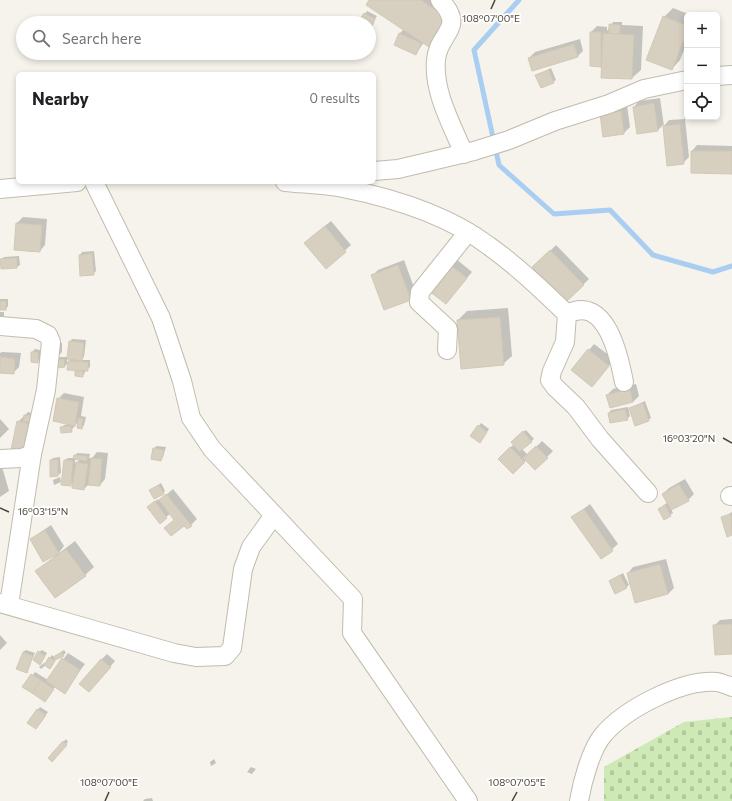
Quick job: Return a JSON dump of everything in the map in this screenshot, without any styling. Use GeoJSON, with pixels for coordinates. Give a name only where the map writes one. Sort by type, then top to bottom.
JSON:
{"type":"FeatureCollection","features":[{"type":"Feature","properties":{"kind":"street"},"geometry":{"type":"LineString","coordinates":[[440,0],[448,9],[452,18],[450,28],[438,50],[435,72],[443,105],[469,152]]}},
{"type":"Feature","properties":{"kind":"street"},"geometry":{"type":"LineString","coordinates":[[720,76],[732,75]]}},
{"type":"Feature","properties":{"kind":"street"},"geometry":{"type":"LineString","coordinates":[[376,171],[398,169],[469,152],[509,140],[555,121],[609,104],[644,90],[684,81]]}},
{"type":"Feature","properties":{"kind":"street"},"geometry":{"type":"LineString","coordinates":[[0,189],[54,184]]}},
{"type":"Feature","properties":{"kind":"street"},"geometry":{"type":"LineString","coordinates":[[95,184],[161,318],[182,381],[191,418],[212,449],[354,599],[352,633],[468,801]]}},
{"type":"Feature","properties":{"kind":"street"},"geometry":{"type":"LineString","coordinates":[[308,184],[342,187],[399,202],[435,216],[468,232],[489,246],[544,292],[567,314]]}},
{"type":"Feature","properties":{"kind":"street"},"geometry":{"type":"LineString","coordinates":[[447,350],[448,329],[419,302],[420,292],[468,232]]}},
{"type":"Feature","properties":{"kind":"street"},"geometry":{"type":"LineString","coordinates":[[567,314],[576,310],[589,312],[603,323],[618,354],[624,382]]}},
{"type":"Feature","properties":{"kind":"street"},"geometry":{"type":"LineString","coordinates":[[567,314],[565,342],[552,371],[550,380],[555,387],[576,407],[600,439],[648,493]]}},
{"type":"Feature","properties":{"kind":"street"},"geometry":{"type":"LineString","coordinates":[[0,326],[36,329],[48,335],[51,342],[46,390],[32,454],[5,604],[174,653],[196,657],[225,656],[232,648],[243,569],[251,547],[274,515]]}},
{"type":"Feature","properties":{"kind":"street"},"geometry":{"type":"LineString","coordinates":[[0,460],[22,458],[32,454]]}},
{"type":"Feature","properties":{"kind":"street"},"geometry":{"type":"LineString","coordinates":[[579,801],[582,785],[591,758],[602,736],[625,715],[656,698],[686,686],[717,682],[732,687]]}},
{"type":"Feature","properties":{"kind":"green space"},"geometry":{"type":"Polygon","coordinates":[[[732,717],[732,801],[604,801],[604,767],[684,722],[732,717]]]}},
{"type":"Feature","properties":{"kind":"building"},"geometry":{"type":"Polygon","coordinates":[[[369,0],[421,0],[452,21],[432,49],[366,5],[369,0]]]}},
{"type":"Feature","properties":{"kind":"building"},"geometry":{"type":"Polygon","coordinates":[[[364,13],[370,16],[362,16],[364,13]]]}},
{"type":"Feature","properties":{"kind":"building"},"geometry":{"type":"Polygon","coordinates":[[[663,16],[684,25],[684,39],[672,70],[646,60],[663,16]]]}},
{"type":"Feature","properties":{"kind":"building"},"geometry":{"type":"Polygon","coordinates":[[[609,24],[620,25],[620,34],[609,33],[609,24]]]}},
{"type":"Feature","properties":{"kind":"building"},"geometry":{"type":"Polygon","coordinates":[[[590,32],[601,32],[601,67],[590,66],[590,32]]]}},
{"type":"Feature","properties":{"kind":"building"},"geometry":{"type":"Polygon","coordinates":[[[399,33],[421,43],[416,55],[394,45],[399,33]]]}},
{"type":"Feature","properties":{"kind":"building"},"geometry":{"type":"Polygon","coordinates":[[[603,33],[634,35],[632,79],[601,78],[603,33]]]}},
{"type":"Feature","properties":{"kind":"building"},"geometry":{"type":"Polygon","coordinates":[[[574,44],[578,57],[532,71],[528,58],[574,44]]]}},
{"type":"Feature","properties":{"kind":"building"},"geometry":{"type":"Polygon","coordinates":[[[549,70],[554,83],[541,88],[535,75],[549,70]]]}},
{"type":"Feature","properties":{"kind":"building"},"geometry":{"type":"Polygon","coordinates":[[[654,103],[658,131],[637,134],[633,107],[654,103]]]}},
{"type":"Feature","properties":{"kind":"building"},"geometry":{"type":"Polygon","coordinates":[[[621,111],[624,134],[603,137],[600,114],[621,111]]]}},
{"type":"Feature","properties":{"kind":"building"},"geometry":{"type":"Polygon","coordinates":[[[680,124],[684,164],[667,166],[663,126],[680,124]]]}},
{"type":"Feature","properties":{"kind":"building"},"geometry":{"type":"Polygon","coordinates":[[[691,151],[732,151],[732,174],[691,173],[691,151]]]}},
{"type":"Feature","properties":{"kind":"building"},"geometry":{"type":"Polygon","coordinates":[[[16,223],[42,225],[40,252],[14,250],[16,223]]]}},
{"type":"Feature","properties":{"kind":"building"},"geometry":{"type":"Polygon","coordinates":[[[325,226],[346,252],[326,269],[304,243],[325,226]]]}},
{"type":"Feature","properties":{"kind":"building"},"geometry":{"type":"Polygon","coordinates":[[[550,250],[584,285],[566,302],[532,267],[550,250]]]}},
{"type":"Feature","properties":{"kind":"building"},"geometry":{"type":"Polygon","coordinates":[[[92,253],[94,275],[80,276],[79,255],[92,253]]]}},
{"type":"Feature","properties":{"kind":"building"},"geometry":{"type":"Polygon","coordinates":[[[17,258],[17,268],[1,269],[0,259],[17,258]]]}},
{"type":"Feature","properties":{"kind":"building"},"geometry":{"type":"Polygon","coordinates":[[[449,264],[467,278],[446,304],[429,291],[449,264]]]}},
{"type":"Feature","properties":{"kind":"building"},"geometry":{"type":"Polygon","coordinates":[[[398,265],[411,300],[384,310],[371,275],[398,265]]]}},
{"type":"Feature","properties":{"kind":"building"},"geometry":{"type":"Polygon","coordinates":[[[0,301],[6,301],[6,310],[0,310],[0,301]]]}},
{"type":"Feature","properties":{"kind":"building"},"geometry":{"type":"Polygon","coordinates":[[[500,317],[504,365],[461,369],[457,320],[500,317]]]}},
{"type":"Feature","properties":{"kind":"building"},"geometry":{"type":"Polygon","coordinates":[[[69,341],[84,343],[82,361],[67,359],[69,341]]]}},
{"type":"Feature","properties":{"kind":"building"},"geometry":{"type":"Polygon","coordinates":[[[588,349],[609,366],[592,387],[571,370],[588,349]]]}},
{"type":"Feature","properties":{"kind":"building"},"geometry":{"type":"Polygon","coordinates":[[[31,352],[38,352],[38,363],[31,362],[31,352]]]}},
{"type":"Feature","properties":{"kind":"building"},"geometry":{"type":"Polygon","coordinates":[[[0,357],[15,359],[14,374],[0,373],[0,357]]]}},
{"type":"Feature","properties":{"kind":"building"},"geometry":{"type":"Polygon","coordinates":[[[64,359],[65,367],[57,368],[56,360],[64,359]]]}},
{"type":"Feature","properties":{"kind":"building"},"geometry":{"type":"Polygon","coordinates":[[[68,361],[88,362],[88,371],[67,370],[68,361]]]}},
{"type":"Feature","properties":{"kind":"building"},"geometry":{"type":"Polygon","coordinates":[[[75,371],[83,371],[83,377],[75,376],[75,371]]]}},
{"type":"Feature","properties":{"kind":"building"},"geometry":{"type":"Polygon","coordinates":[[[630,389],[633,402],[610,408],[606,395],[630,389]]]}},
{"type":"Feature","properties":{"kind":"building"},"geometry":{"type":"Polygon","coordinates":[[[57,398],[79,402],[75,426],[53,421],[57,398]]]}},
{"type":"Feature","properties":{"kind":"building"},"geometry":{"type":"Polygon","coordinates":[[[643,403],[649,421],[635,426],[629,408],[643,403]]]}},
{"type":"Feature","properties":{"kind":"building"},"geometry":{"type":"Polygon","coordinates":[[[625,409],[628,420],[610,423],[608,413],[625,409]]]}},
{"type":"Feature","properties":{"kind":"building"},"geometry":{"type":"Polygon","coordinates":[[[24,415],[33,416],[32,423],[23,421],[24,415]]]}},
{"type":"Feature","properties":{"kind":"building"},"geometry":{"type":"Polygon","coordinates":[[[78,418],[83,419],[82,429],[77,428],[78,418]]]}},
{"type":"Feature","properties":{"kind":"building"},"geometry":{"type":"Polygon","coordinates":[[[17,421],[31,424],[25,453],[11,450],[17,421]]]}},
{"type":"Feature","properties":{"kind":"building"},"geometry":{"type":"Polygon","coordinates":[[[478,425],[487,432],[480,443],[470,436],[478,425]]]}},
{"type":"Feature","properties":{"kind":"building"},"geometry":{"type":"Polygon","coordinates":[[[71,426],[72,432],[61,433],[60,427],[71,426]]]}},
{"type":"Feature","properties":{"kind":"building"},"geometry":{"type":"Polygon","coordinates":[[[523,431],[532,442],[519,452],[511,442],[523,431]]]}},
{"type":"Feature","properties":{"kind":"building"},"geometry":{"type":"Polygon","coordinates":[[[536,446],[548,458],[535,470],[523,458],[536,446]]]}},
{"type":"Feature","properties":{"kind":"building"},"geometry":{"type":"Polygon","coordinates":[[[510,447],[525,462],[513,474],[498,459],[510,447]]]}},
{"type":"Feature","properties":{"kind":"building"},"geometry":{"type":"Polygon","coordinates":[[[153,448],[164,450],[161,461],[151,459],[153,448]]]}},
{"type":"Feature","properties":{"kind":"building"},"geometry":{"type":"Polygon","coordinates":[[[74,455],[87,456],[87,461],[73,459],[74,455]]]}},
{"type":"Feature","properties":{"kind":"building"},"geometry":{"type":"Polygon","coordinates":[[[91,458],[102,459],[100,486],[88,485],[91,458]]]}},
{"type":"Feature","properties":{"kind":"building"},"geometry":{"type":"Polygon","coordinates":[[[58,459],[58,476],[50,477],[50,460],[58,459]]]}},
{"type":"Feature","properties":{"kind":"building"},"geometry":{"type":"Polygon","coordinates":[[[64,460],[73,461],[71,486],[61,485],[64,460]]]}},
{"type":"Feature","properties":{"kind":"building"},"geometry":{"type":"Polygon","coordinates":[[[76,462],[88,464],[84,490],[72,488],[76,462]]]}},
{"type":"Feature","properties":{"kind":"building"},"geometry":{"type":"Polygon","coordinates":[[[679,484],[689,501],[671,510],[662,494],[679,484]]]}},
{"type":"Feature","properties":{"kind":"building"},"geometry":{"type":"Polygon","coordinates":[[[159,485],[164,494],[154,499],[149,490],[159,485]]]}},
{"type":"Feature","properties":{"kind":"building"},"geometry":{"type":"Polygon","coordinates":[[[166,494],[192,526],[187,529],[184,526],[171,536],[164,528],[174,520],[159,500],[166,494]]]}},
{"type":"Feature","properties":{"kind":"building"},"geometry":{"type":"Polygon","coordinates":[[[155,501],[167,518],[160,524],[147,507],[155,501]]]}},
{"type":"Feature","properties":{"kind":"building"},"geometry":{"type":"Polygon","coordinates":[[[665,505],[671,516],[664,520],[658,509],[665,505]]]}},
{"type":"Feature","properties":{"kind":"building"},"geometry":{"type":"Polygon","coordinates":[[[584,509],[613,551],[601,559],[571,517],[584,509]]]}},
{"type":"Feature","properties":{"kind":"building"},"geometry":{"type":"Polygon","coordinates":[[[731,514],[732,535],[727,537],[721,517],[731,514]]]}},
{"type":"Feature","properties":{"kind":"building"},"geometry":{"type":"Polygon","coordinates":[[[45,530],[59,553],[43,562],[30,539],[45,530]]]}},
{"type":"Feature","properties":{"kind":"building"},"geometry":{"type":"Polygon","coordinates":[[[66,549],[86,576],[55,598],[35,571],[66,549]]]}},
{"type":"Feature","properties":{"kind":"building"},"geometry":{"type":"Polygon","coordinates":[[[660,564],[668,594],[635,603],[627,573],[660,564]]]}},
{"type":"Feature","properties":{"kind":"building"},"geometry":{"type":"Polygon","coordinates":[[[620,575],[627,588],[615,594],[609,581],[620,575]]]}},
{"type":"Feature","properties":{"kind":"building"},"geometry":{"type":"Polygon","coordinates":[[[732,624],[732,654],[715,655],[713,625],[732,624]]]}},
{"type":"Feature","properties":{"kind":"building"},"geometry":{"type":"Polygon","coordinates":[[[38,651],[45,656],[40,665],[33,660],[38,651]]]}},
{"type":"Feature","properties":{"kind":"building"},"geometry":{"type":"Polygon","coordinates":[[[23,652],[33,656],[27,673],[16,669],[23,652]]]}},
{"type":"Feature","properties":{"kind":"building"},"geometry":{"type":"Polygon","coordinates":[[[62,652],[64,656],[55,660],[53,657],[62,652]]]}},
{"type":"Feature","properties":{"kind":"building"},"geometry":{"type":"Polygon","coordinates":[[[49,657],[55,661],[50,669],[44,665],[49,657]]]}},
{"type":"Feature","properties":{"kind":"building"},"geometry":{"type":"Polygon","coordinates":[[[62,658],[80,670],[65,694],[46,681],[62,658]]]}},
{"type":"Feature","properties":{"kind":"building"},"geometry":{"type":"Polygon","coordinates":[[[101,659],[111,667],[89,692],[79,684],[101,659]]]}},
{"type":"Feature","properties":{"kind":"building"},"geometry":{"type":"Polygon","coordinates":[[[31,674],[41,680],[32,693],[22,687],[31,674]]]}},
{"type":"Feature","properties":{"kind":"building"},"geometry":{"type":"Polygon","coordinates":[[[41,680],[54,689],[45,702],[32,693],[41,680]]]}},
{"type":"Feature","properties":{"kind":"building"},"geometry":{"type":"Polygon","coordinates":[[[37,709],[46,715],[36,729],[27,723],[37,709]]]}},
{"type":"Feature","properties":{"kind":"building"},"geometry":{"type":"Polygon","coordinates":[[[63,741],[67,745],[52,762],[48,758],[63,741]]]}},
{"type":"Feature","properties":{"kind":"waterway"},"geometry":{"type":"LineString","coordinates":[[519,0],[474,50],[499,165],[554,214],[610,210],[653,255],[713,272],[732,266]]}}]}
